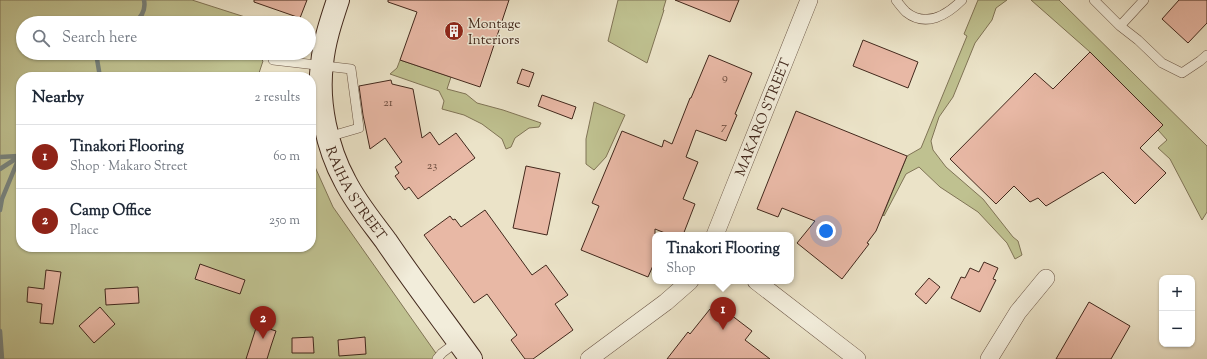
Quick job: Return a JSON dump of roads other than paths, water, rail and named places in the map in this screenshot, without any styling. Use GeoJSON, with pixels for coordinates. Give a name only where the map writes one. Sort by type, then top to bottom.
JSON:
{"type":"FeatureCollection","features":[{"type":"Feature","properties":{"kind":"main road","name":"RAIHA STREET"},"geometry":{"type":"LineString","coordinates":[[338,0],[325,45],[321,66],[321,84],[322,107],[328,137],[339,168],[353,195],[471,359]]}},
{"type":"Feature","properties":{"kind":"street","name":"MAKARO STREET"},"geometry":{"type":"LineString","coordinates":[[716,232],[809,0]]}},
{"type":"Feature","properties":{"kind":"street"},"geometry":{"type":"LineString","coordinates":[[989,359],[1018,312],[1046,278]]}},
{"type":"Feature","properties":{"kind":"street"},"geometry":{"type":"LineString","coordinates":[[589,359],[666,302],[687,284]]}},
{"type":"Feature","properties":{"kind":"street"},"geometry":{"type":"LineString","coordinates":[[760,284],[857,359]]}},
{"type":"Feature","properties":{"kind":"lane"},"geometry":{"type":"LineString","coordinates":[[896,0],[906,12],[916,18],[926,20],[940,17],[952,10],[962,0]]}},
{"type":"Feature","properties":{"kind":"lane"},"geometry":{"type":"LineString","coordinates":[[1094,0],[1120,26],[1138,40],[1162,63],[1182,73],[1207,55]]}},
{"type":"Feature","properties":{"kind":"lane"},"geometry":{"type":"LineString","coordinates":[[1120,26],[1144,0]]}},
{"type":"Feature","properties":{"kind":"lane"},"geometry":{"type":"LineString","coordinates":[[273,60],[351,69],[359,128],[328,137]]}},
{"type":"Feature","properties":{"kind":"lane"},"geometry":{"type":"LineString","coordinates":[[437,359],[442,353],[458,341]]}},
{"type":"Feature","properties":{"kind":"waterway"},"geometry":{"type":"LineString","coordinates":[[141,16],[143,13],[144,0]]}},
{"type":"Feature","properties":{"kind":"waterway"},"geometry":{"type":"LineString","coordinates":[[97,60],[99,72]]}},
{"type":"Feature","properties":{"kind":"waterway"},"geometry":{"type":"LineString","coordinates":[[0,157],[16,156]]}},
{"type":"Feature","properties":{"kind":"waterway"},"geometry":{"type":"LineString","coordinates":[[0,169],[16,159]]}},
{"type":"Feature","properties":{"kind":"waterway"},"geometry":{"type":"LineString","coordinates":[[0,210],[2,199],[16,165]]}},
{"type":"Feature","properties":{"kind":"waterway"},"geometry":{"type":"LineString","coordinates":[[0,331],[2,359]]}},
{"type":"Feature","properties":{"kind":"place","name":"Montage Interiors"},"geometry":{"type":"Point","coordinates":[454,31]}},
{"type":"Feature","properties":{"kind":"place","name":"Tinakori Flooring"},"geometry":{"type":"Point","coordinates":[723,330]}},
{"type":"Feature","properties":{"kind":"place","name":"Camp Office"},"geometry":{"type":"Point","coordinates":[263,339]}}]}
